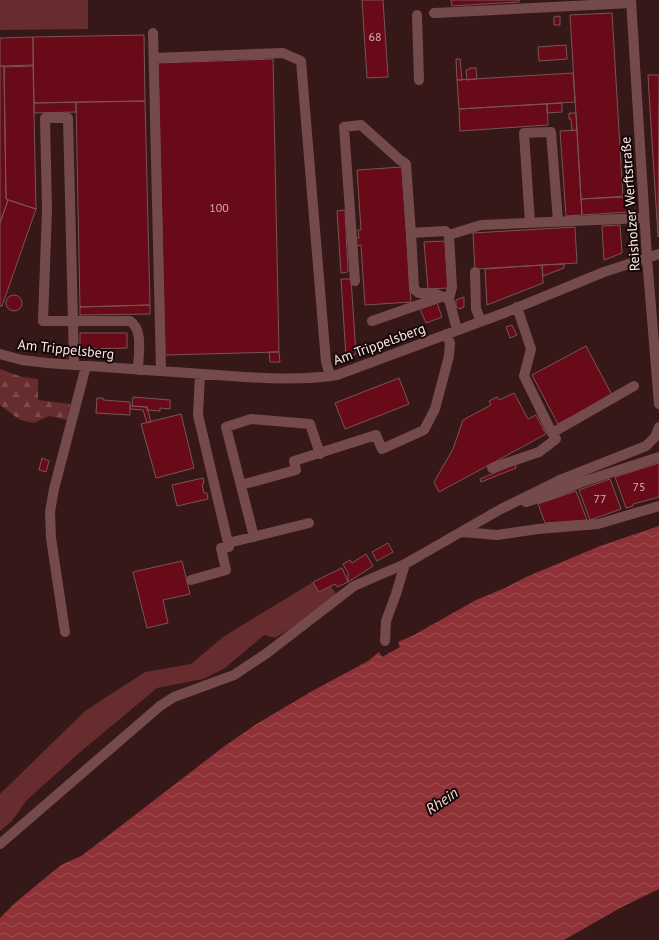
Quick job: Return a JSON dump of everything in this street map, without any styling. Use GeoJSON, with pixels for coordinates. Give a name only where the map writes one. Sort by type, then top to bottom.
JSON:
{"type":"FeatureCollection","features":[{"type":"Feature","properties":{"kind":"street","name":"Reisholzer Werftstraße"},"geometry":{"type":"LineString","coordinates":[[434,13],[631,1],[644,218],[659,404]]}},
{"type":"Feature","properties":{"kind":"street"},"geometry":{"type":"LineString","coordinates":[[417,15],[419,80]]}},
{"type":"Feature","properties":{"kind":"street"},"geometry":{"type":"LineString","coordinates":[[153,32],[161,371]]}},
{"type":"Feature","properties":{"kind":"street"},"geometry":{"type":"LineString","coordinates":[[154,58],[283,53],[301,61],[326,362],[330,376]]}},
{"type":"Feature","properties":{"kind":"street"},"geometry":{"type":"LineString","coordinates":[[74,365],[73,321],[68,118],[45,118],[47,210],[43,321],[73,321],[130,320],[138,330],[138,370]]}},
{"type":"Feature","properties":{"kind":"street"},"geometry":{"type":"LineString","coordinates":[[355,281],[344,127],[361,125],[406,164],[414,289],[419,293],[433,293],[445,298],[457,330]]}},
{"type":"Feature","properties":{"kind":"street"},"geometry":{"type":"LineString","coordinates":[[530,223],[524,133],[551,132],[558,221]]}},
{"type":"Feature","properties":{"kind":"street"},"geometry":{"type":"LineString","coordinates":[[449,235],[481,225],[644,218]]}},
{"type":"Feature","properties":{"kind":"street"},"geometry":{"type":"LineString","coordinates":[[372,321],[445,298],[452,287],[449,235],[445,231],[411,233]]}},
{"type":"Feature","properties":{"kind":"street","name":"Am Trippelsberg"},"geometry":{"type":"LineString","coordinates":[[0,354],[22,360],[200,374],[268,378],[337,375],[481,321],[604,272],[659,254]]}},
{"type":"Feature","properties":{"kind":"street"},"geometry":{"type":"LineString","coordinates":[[475,272],[476,309],[481,321]]}},
{"type":"Feature","properties":{"kind":"street"},"geometry":{"type":"LineString","coordinates":[[492,468],[539,452],[556,439],[524,376],[531,349],[517,307]]}},
{"type":"Feature","properties":{"kind":"street"},"geometry":{"type":"LineString","coordinates":[[241,485],[296,470],[294,461],[376,435],[382,449],[424,430],[435,409],[449,356],[450,343],[446,334]]}},
{"type":"Feature","properties":{"kind":"street"},"geometry":{"type":"LineString","coordinates":[[65,632],[51,538],[50,512],[54,489],[86,366]]}},
{"type":"Feature","properties":{"kind":"street"},"geometry":{"type":"LineString","coordinates":[[191,580],[226,570],[221,548],[229,546],[198,415],[200,374]]}},
{"type":"Feature","properties":{"kind":"street"},"geometry":{"type":"LineString","coordinates":[[552,433],[634,386]]}},
{"type":"Feature","properties":{"kind":"street"},"geometry":{"type":"LineString","coordinates":[[254,537],[226,427],[251,419],[310,424],[320,454]]}},
{"type":"Feature","properties":{"kind":"street"},"geometry":{"type":"LineString","coordinates":[[0,844],[160,706],[174,697],[234,675],[267,653],[354,586],[405,564],[502,509],[560,480],[646,446],[655,437],[659,427]]}},
{"type":"Feature","properties":{"kind":"street"},"geometry":{"type":"LineString","coordinates":[[502,509],[549,495],[582,482],[659,457]]}},
{"type":"Feature","properties":{"kind":"street"},"geometry":{"type":"LineString","coordinates":[[462,532],[496,535],[538,529],[598,524],[659,506]]}},
{"type":"Feature","properties":{"kind":"street"},"geometry":{"type":"LineString","coordinates":[[228,543],[309,523]]}},
{"type":"Feature","properties":{"kind":"street"},"geometry":{"type":"LineString","coordinates":[[385,641],[386,621],[405,564]]}},
{"type":"Feature","properties":{"kind":"green space"},"geometry":{"type":"Polygon","coordinates":[[[0,0],[88,0],[88,29],[0,30],[0,0]]]}},
{"type":"Feature","properties":{"kind":"green space"},"geometry":{"type":"Polygon","coordinates":[[[0,369],[22,377],[38,379],[38,400],[70,404],[67,420],[49,416],[34,423],[20,420],[0,405],[0,369]]]}},
{"type":"Feature","properties":{"kind":"green space"},"geometry":{"type":"Polygon","coordinates":[[[313,582],[319,592],[331,586],[336,594],[294,626],[275,638],[264,635],[225,668],[203,679],[157,688],[79,753],[26,801],[12,821],[0,831],[0,794],[85,711],[145,672],[191,664],[223,637],[313,582]]]}},
{"type":"Feature","properties":{"kind":"water","name":"Rhein"},"geometry":{"type":"Polygon","coordinates":[[[659,526],[659,889],[620,908],[564,940],[0,940],[0,918],[16,902],[61,865],[81,856],[222,748],[255,725],[314,690],[368,661],[379,652],[382,657],[400,647],[398,642],[414,635],[476,600],[600,546],[659,526]]]}},
{"type":"Feature","properties":{"kind":"building"},"geometry":{"type":"Polygon","coordinates":[[[362,0],[383,0],[388,77],[367,78],[362,0]]]}},
{"type":"Feature","properties":{"kind":"building"},"geometry":{"type":"Polygon","coordinates":[[[451,0],[519,0],[519,2],[452,6],[451,0]]]}},
{"type":"Feature","properties":{"kind":"building"},"geometry":{"type":"Polygon","coordinates":[[[612,13],[623,197],[581,199],[570,15],[612,13]]]}},
{"type":"Feature","properties":{"kind":"building"},"geometry":{"type":"Polygon","coordinates":[[[560,16],[560,25],[554,25],[554,17],[560,16]]]}},
{"type":"Feature","properties":{"kind":"building"},"geometry":{"type":"Polygon","coordinates":[[[144,35],[145,101],[34,103],[33,37],[144,35]]]}},
{"type":"Feature","properties":{"kind":"building"},"geometry":{"type":"Polygon","coordinates":[[[33,37],[33,65],[0,66],[0,38],[33,37]]]}},
{"type":"Feature","properties":{"kind":"building"},"geometry":{"type":"Polygon","coordinates":[[[566,45],[567,59],[539,61],[538,47],[566,45]]]}},
{"type":"Feature","properties":{"kind":"building"},"geometry":{"type":"Polygon","coordinates":[[[273,59],[279,352],[165,355],[158,63],[273,59]]]}},
{"type":"Feature","properties":{"kind":"building"},"geometry":{"type":"Polygon","coordinates":[[[456,59],[460,59],[462,80],[457,80],[456,59]]]}},
{"type":"Feature","properties":{"kind":"building"},"geometry":{"type":"Polygon","coordinates":[[[0,66],[4,66],[6,199],[8,200],[0,223],[0,66]]]}},
{"type":"Feature","properties":{"kind":"building"},"geometry":{"type":"Polygon","coordinates":[[[33,66],[36,209],[6,199],[4,67],[33,66]]]}},
{"type":"Feature","properties":{"kind":"building"},"geometry":{"type":"Polygon","coordinates":[[[476,68],[477,79],[467,80],[466,70],[476,68]]]}},
{"type":"Feature","properties":{"kind":"building"},"geometry":{"type":"Polygon","coordinates":[[[573,73],[575,102],[459,109],[457,80],[573,73]]]}},
{"type":"Feature","properties":{"kind":"building"},"geometry":{"type":"Polygon","coordinates":[[[648,75],[659,75],[658,237],[649,93],[648,75]]]}},
{"type":"Feature","properties":{"kind":"building"},"geometry":{"type":"Polygon","coordinates":[[[145,101],[150,305],[80,307],[76,102],[145,101]]]}},
{"type":"Feature","properties":{"kind":"building"},"geometry":{"type":"Polygon","coordinates":[[[76,102],[76,112],[34,113],[34,103],[76,102]]]}},
{"type":"Feature","properties":{"kind":"building"},"geometry":{"type":"Polygon","coordinates":[[[562,103],[562,112],[547,113],[547,104],[562,103]]]}},
{"type":"Feature","properties":{"kind":"building"},"geometry":{"type":"Polygon","coordinates":[[[547,104],[548,125],[460,131],[459,109],[547,104]]]}},
{"type":"Feature","properties":{"kind":"building"},"geometry":{"type":"Polygon","coordinates":[[[569,113],[576,113],[577,130],[572,131],[569,113]]]}},
{"type":"Feature","properties":{"kind":"building"},"geometry":{"type":"Polygon","coordinates":[[[577,130],[582,215],[566,216],[560,131],[577,130]]]}},
{"type":"Feature","properties":{"kind":"building"},"geometry":{"type":"Polygon","coordinates":[[[402,167],[411,302],[365,305],[361,245],[356,246],[356,238],[359,238],[358,230],[361,230],[357,170],[402,167]]]}},
{"type":"Feature","properties":{"kind":"building"},"geometry":{"type":"Polygon","coordinates":[[[628,196],[629,212],[582,215],[581,199],[628,196]]]}},
{"type":"Feature","properties":{"kind":"building"},"geometry":{"type":"Polygon","coordinates":[[[8,200],[36,209],[2,306],[0,306],[0,223],[8,200]]]}},
{"type":"Feature","properties":{"kind":"building"},"geometry":{"type":"Polygon","coordinates":[[[345,210],[348,272],[341,273],[337,211],[345,210]]]}},
{"type":"Feature","properties":{"kind":"building"},"geometry":{"type":"Polygon","coordinates":[[[620,225],[622,253],[604,260],[602,226],[620,225]]]}},
{"type":"Feature","properties":{"kind":"building"},"geometry":{"type":"Polygon","coordinates":[[[575,227],[577,263],[475,269],[473,233],[575,227]]]}},
{"type":"Feature","properties":{"kind":"building"},"geometry":{"type":"Polygon","coordinates":[[[445,241],[448,288],[428,289],[424,242],[445,241]]]}},
{"type":"Feature","properties":{"kind":"building"},"geometry":{"type":"Polygon","coordinates":[[[564,264],[564,268],[543,276],[542,265],[564,264]]]}},
{"type":"Feature","properties":{"kind":"building"},"geometry":{"type":"Polygon","coordinates":[[[542,265],[543,283],[487,305],[485,269],[542,265]]]}},
{"type":"Feature","properties":{"kind":"building"},"geometry":{"type":"Polygon","coordinates":[[[341,279],[351,279],[356,354],[346,357],[341,279]]]}},
{"type":"Feature","properties":{"kind":"building"},"geometry":{"type":"Polygon","coordinates":[[[14,295],[20,297],[22,303],[20,309],[14,311],[8,309],[6,303],[8,297],[14,295]]]}},
{"type":"Feature","properties":{"kind":"building"},"geometry":{"type":"Polygon","coordinates":[[[464,297],[464,307],[459,309],[456,306],[456,300],[464,297]]]}},
{"type":"Feature","properties":{"kind":"building"},"geometry":{"type":"Polygon","coordinates":[[[437,303],[442,317],[426,323],[420,309],[437,303]]]}},
{"type":"Feature","properties":{"kind":"building"},"geometry":{"type":"Polygon","coordinates":[[[150,305],[150,314],[80,315],[80,307],[150,305]]]}},
{"type":"Feature","properties":{"kind":"building"},"geometry":{"type":"Polygon","coordinates":[[[512,325],[517,335],[510,338],[506,327],[512,325]]]}},
{"type":"Feature","properties":{"kind":"building"},"geometry":{"type":"Polygon","coordinates":[[[80,333],[127,333],[127,348],[80,349],[80,333]]]}},
{"type":"Feature","properties":{"kind":"building"},"geometry":{"type":"Polygon","coordinates":[[[586,346],[612,395],[558,424],[532,375],[586,346]]]}},
{"type":"Feature","properties":{"kind":"building"},"geometry":{"type":"Polygon","coordinates":[[[269,352],[279,352],[280,362],[270,362],[269,352]]]}},
{"type":"Feature","properties":{"kind":"building"},"geometry":{"type":"Polygon","coordinates":[[[399,378],[409,404],[345,429],[335,403],[399,378]]]}},
{"type":"Feature","properties":{"kind":"building"},"geometry":{"type":"Polygon","coordinates":[[[514,393],[528,419],[536,415],[546,434],[439,492],[434,482],[453,449],[463,420],[491,405],[489,401],[497,397],[499,400],[514,393]]]}},
{"type":"Feature","properties":{"kind":"building"},"geometry":{"type":"Polygon","coordinates":[[[133,397],[170,400],[170,409],[160,408],[160,411],[147,410],[147,407],[132,406],[133,397]]]}},
{"type":"Feature","properties":{"kind":"building"},"geometry":{"type":"Polygon","coordinates":[[[97,398],[103,398],[103,400],[130,402],[130,415],[96,413],[97,398]]]}},
{"type":"Feature","properties":{"kind":"building"},"geometry":{"type":"Polygon","coordinates":[[[130,406],[147,407],[151,422],[147,423],[143,410],[130,409],[130,406]]]}},
{"type":"Feature","properties":{"kind":"building"},"geometry":{"type":"Polygon","coordinates":[[[181,414],[194,468],[156,478],[141,424],[181,414]]]}},
{"type":"Feature","properties":{"kind":"building"},"geometry":{"type":"Polygon","coordinates":[[[42,458],[49,461],[46,472],[39,470],[42,458]]]}},
{"type":"Feature","properties":{"kind":"building"},"geometry":{"type":"Polygon","coordinates":[[[659,463],[659,497],[633,504],[633,506],[626,508],[615,477],[659,463]]]}},
{"type":"Feature","properties":{"kind":"building"},"geometry":{"type":"Polygon","coordinates":[[[515,464],[516,468],[481,482],[480,479],[515,464]]]}},
{"type":"Feature","properties":{"kind":"building"},"geometry":{"type":"Polygon","coordinates":[[[203,478],[204,483],[202,484],[204,493],[207,493],[208,499],[177,506],[172,485],[203,478]]]}},
{"type":"Feature","properties":{"kind":"building"},"geometry":{"type":"Polygon","coordinates":[[[610,479],[621,509],[590,520],[579,490],[610,479]]]}},
{"type":"Feature","properties":{"kind":"building"},"geometry":{"type":"Polygon","coordinates":[[[576,491],[587,520],[545,523],[538,504],[576,491]]]}},
{"type":"Feature","properties":{"kind":"building"},"geometry":{"type":"Polygon","coordinates":[[[388,543],[393,552],[377,561],[372,552],[388,543]]]}},
{"type":"Feature","properties":{"kind":"building"},"geometry":{"type":"Polygon","coordinates":[[[366,554],[373,566],[348,582],[348,573],[343,564],[350,560],[352,563],[366,554]]]}},
{"type":"Feature","properties":{"kind":"building"},"geometry":{"type":"Polygon","coordinates":[[[182,561],[190,594],[163,600],[168,623],[147,628],[133,572],[182,561]]]}},
{"type":"Feature","properties":{"kind":"building"},"geometry":{"type":"Polygon","coordinates":[[[342,568],[348,582],[337,587],[335,584],[319,592],[313,582],[342,568]]]}}]}
